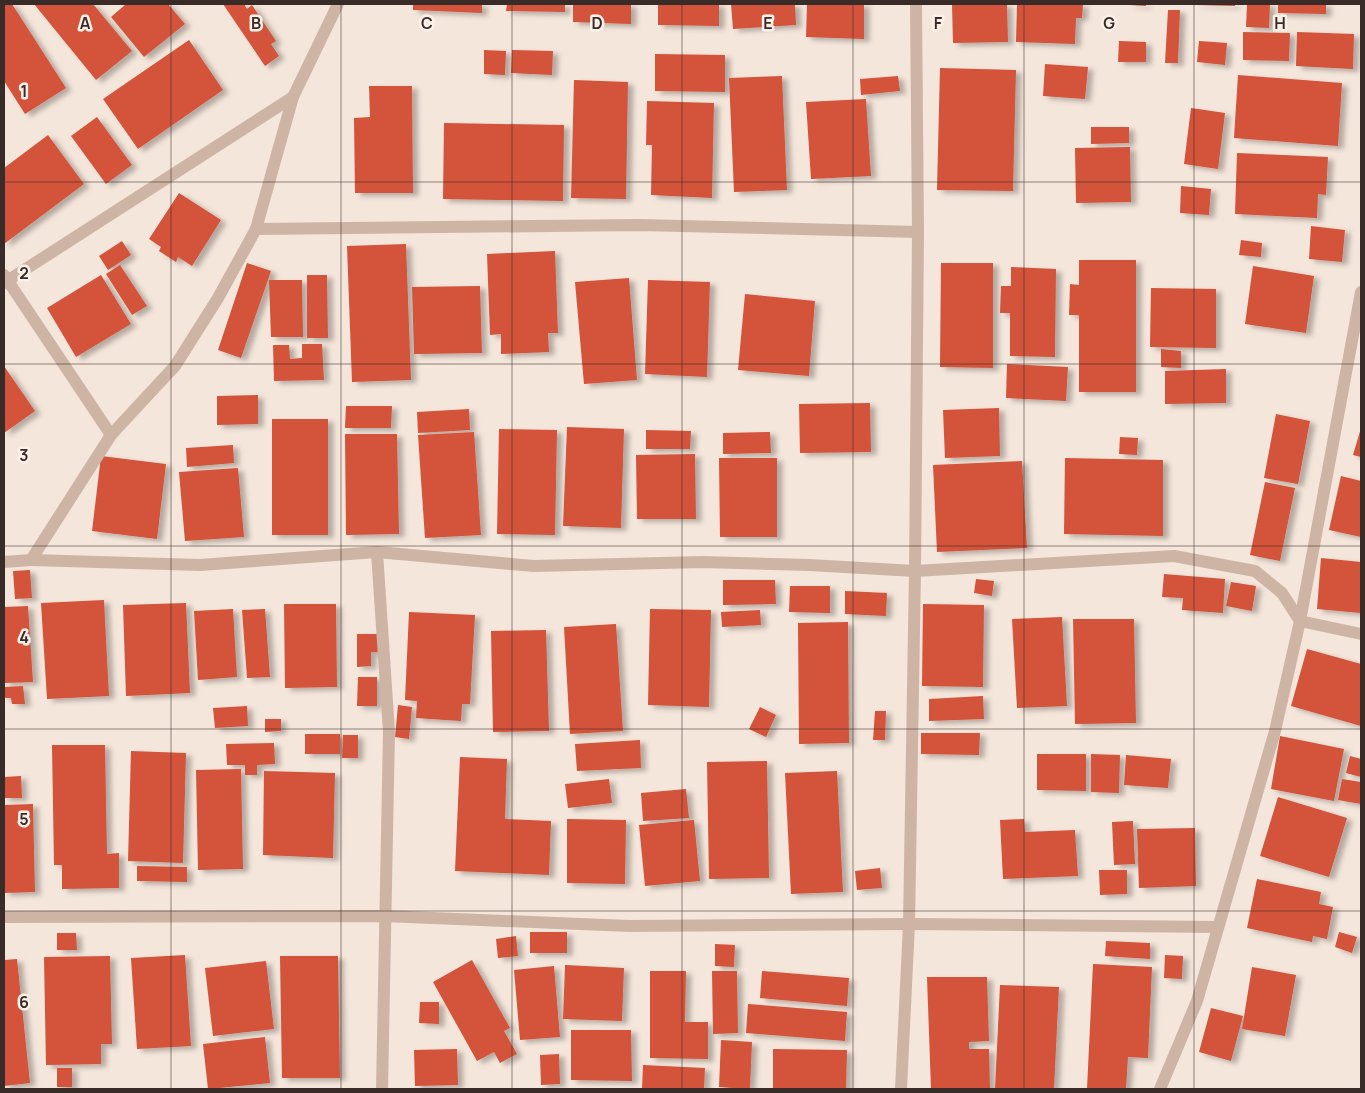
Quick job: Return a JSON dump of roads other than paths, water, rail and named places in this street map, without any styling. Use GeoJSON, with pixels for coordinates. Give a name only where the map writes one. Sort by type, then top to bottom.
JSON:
{"type":"FeatureCollection","features":[{"type":"Feature","properties":{"kind":"street"},"geometry":{"type":"LineString","coordinates":[[31,560],[111,435],[175,366],[218,298],[256,229],[293,97],[338,4]]}},
{"type":"Feature","properties":{"kind":"street"},"geometry":{"type":"LineString","coordinates":[[900,1089],[909,924],[915,571],[918,232],[916,4]]}},
{"type":"Feature","properties":{"kind":"street"},"geometry":{"type":"LineString","coordinates":[[111,435],[5,280],[293,97]]}},
{"type":"Feature","properties":{"kind":"street"},"geometry":{"type":"LineString","coordinates":[[256,229],[640,225],[918,232]]}},
{"type":"Feature","properties":{"kind":"street"},"geometry":{"type":"LineString","coordinates":[[1160,1089],[1197,1001],[1275,731],[1300,621],[1361,292]]}},
{"type":"Feature","properties":{"kind":"street"},"geometry":{"type":"LineString","coordinates":[[377,552],[389,732],[382,1089]]}},
{"type":"Feature","properties":{"kind":"street"},"geometry":{"type":"LineString","coordinates":[[4,562],[31,560],[200,565],[377,552],[534,566],[702,562],[809,565],[915,571],[1174,556],[1255,572],[1282,593],[1300,621],[1361,634]]}},
{"type":"Feature","properties":{"kind":"street"},"geometry":{"type":"LineString","coordinates":[[4,917],[384,916],[629,926],[909,924],[1217,927]]}}]}
